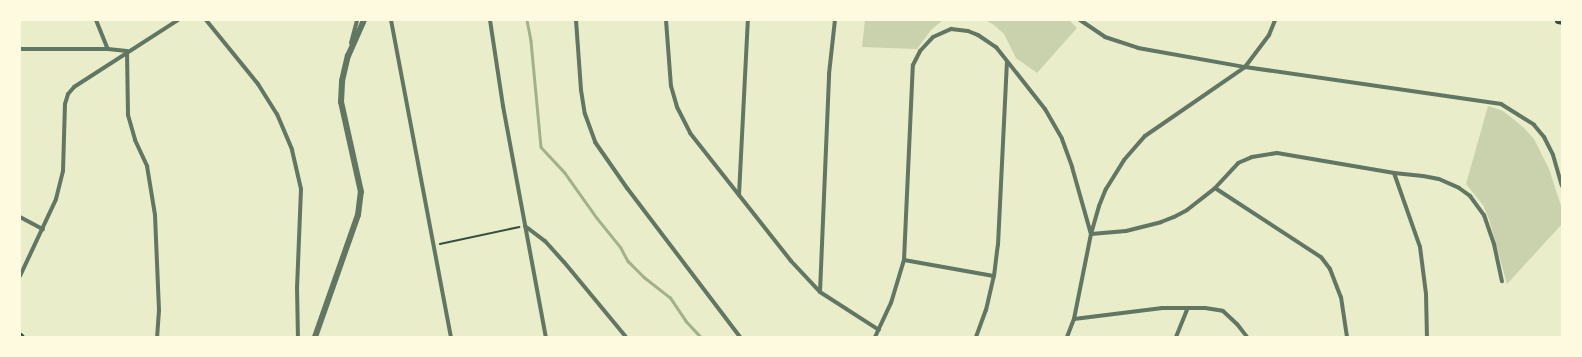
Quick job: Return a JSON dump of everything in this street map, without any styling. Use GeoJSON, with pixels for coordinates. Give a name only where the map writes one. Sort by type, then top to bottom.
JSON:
{"type":"FeatureCollection","features":[{"type":"Feature","properties":{"kind":"main road"},"geometry":{"type":"LineString","coordinates":[[1558,20],[1562,21]]}},
{"type":"Feature","properties":{"kind":"street"},"geometry":{"type":"LineString","coordinates":[[96,20],[108,48]]}},
{"type":"Feature","properties":{"kind":"street"},"geometry":{"type":"LineString","coordinates":[[20,276],[56,199],[63,171],[65,104],[68,94],[74,87],[127,51],[178,20]]}},
{"type":"Feature","properties":{"kind":"street"},"geometry":{"type":"LineString","coordinates":[[206,20],[258,84],[277,114],[292,150],[301,189],[297,287],[298,337]]}},
{"type":"Feature","properties":{"kind":"street"},"geometry":{"type":"LineString","coordinates":[[315,337],[358,215],[361,192],[341,102],[342,81],[357,20]]}},
{"type":"Feature","properties":{"kind":"street"},"geometry":{"type":"LineString","coordinates":[[348,56],[364,20]]}},
{"type":"Feature","properties":{"kind":"street"},"geometry":{"type":"LineString","coordinates":[[391,20],[451,337]]}},
{"type":"Feature","properties":{"kind":"street"},"geometry":{"type":"LineString","coordinates":[[490,20],[503,106],[546,337]]}},
{"type":"Feature","properties":{"kind":"street"},"geometry":{"type":"LineString","coordinates":[[576,20],[581,90],[586,114],[595,142],[627,188],[740,337]]}},
{"type":"Feature","properties":{"kind":"street"},"geometry":{"type":"LineString","coordinates":[[666,20],[671,86],[678,107],[690,133],[791,261],[820,292],[879,330]]}},
{"type":"Feature","properties":{"kind":"street"},"geometry":{"type":"LineString","coordinates":[[739,196],[748,20]]}},
{"type":"Feature","properties":{"kind":"street"},"geometry":{"type":"LineString","coordinates":[[820,292],[829,74],[835,20]]}},
{"type":"Feature","properties":{"kind":"street"},"geometry":{"type":"LineString","coordinates":[[1080,20],[1105,37],[1121,44],[1138,48],[1245,67],[1501,104],[1534,125],[1544,137],[1553,155],[1562,186]]}},
{"type":"Feature","properties":{"kind":"street"},"geometry":{"type":"LineString","coordinates":[[1067,337],[1074,319],[1091,234],[1106,189],[1124,160],[1145,136],[1245,67],[1269,35],[1275,20]]}},
{"type":"Feature","properties":{"kind":"street"},"geometry":{"type":"LineString","coordinates":[[875,337],[891,303],[904,260],[913,65],[920,51],[933,37],[952,29],[968,31],[987,40],[996,47],[1045,109],[1062,140],[1072,167],[1091,234]]}},
{"type":"Feature","properties":{"kind":"street"},"geometry":{"type":"LineString","coordinates":[[20,49],[108,48],[127,51]]}},
{"type":"Feature","properties":{"kind":"street"},"geometry":{"type":"LineString","coordinates":[[127,51],[128,115],[135,140],[147,166],[155,214],[159,310],[157,337]]}},
{"type":"Feature","properties":{"kind":"street"},"geometry":{"type":"LineString","coordinates":[[976,337],[986,310],[994,276],[998,245],[1008,62]]}},
{"type":"Feature","properties":{"kind":"street"},"geometry":{"type":"LineString","coordinates":[[1091,234],[1126,231],[1161,222],[1187,210],[1215,188],[1238,163],[1264,154],[1291,155],[1394,173],[1423,176],[1439,179],[1451,184],[1470,196],[1484,215],[1489,226],[1502,281]]}},
{"type":"Feature","properties":{"kind":"street"},"geometry":{"type":"LineString","coordinates":[[1394,173],[1420,247],[1426,294],[1427,337]]}},
{"type":"Feature","properties":{"kind":"street"},"geometry":{"type":"LineString","coordinates":[[1215,188],[1321,256],[1330,269],[1341,297],[1347,337]]}},
{"type":"Feature","properties":{"kind":"street"},"geometry":{"type":"LineString","coordinates":[[20,217],[43,229]]}},
{"type":"Feature","properties":{"kind":"street"},"geometry":{"type":"LineString","coordinates":[[525,226],[545,241],[626,337]]}},
{"type":"Feature","properties":{"kind":"street"},"geometry":{"type":"LineString","coordinates":[[904,260],[994,276]]}},
{"type":"Feature","properties":{"kind":"street"},"geometry":{"type":"LineString","coordinates":[[1074,319],[1118,312],[1162,308],[1205,308],[1222,312],[1237,324],[1247,337]]}},
{"type":"Feature","properties":{"kind":"street"},"geometry":{"type":"LineString","coordinates":[[1176,337],[1188,308]]}},
{"type":"Feature","properties":{"kind":"path"},"geometry":{"type":"LineString","coordinates":[[434,246],[525,226]]}},
{"type":"Feature","properties":{"kind":"green space"},"geometry":{"type":"Polygon","coordinates":[[[865,20],[943,20],[931,30],[917,49],[862,47],[865,20]]]}},
{"type":"Feature","properties":{"kind":"green space"},"geometry":{"type":"Polygon","coordinates":[[[985,20],[1069,20],[1077,28],[1037,73],[1016,58],[1004,34],[994,25],[985,20]]]}},
{"type":"Feature","properties":{"kind":"green space"},"geometry":{"type":"Polygon","coordinates":[[[1488,106],[1503,111],[1523,127],[1534,139],[1549,169],[1562,209],[1562,224],[1507,284],[1489,219],[1483,205],[1466,184],[1488,106]]]}},
{"type":"Feature","properties":{"kind":"waterway"},"geometry":{"type":"LineString","coordinates":[[527,20],[531,41],[541,147],[565,173],[597,218],[621,248],[628,261],[644,277],[670,297],[686,321],[701,337]]}}]}
